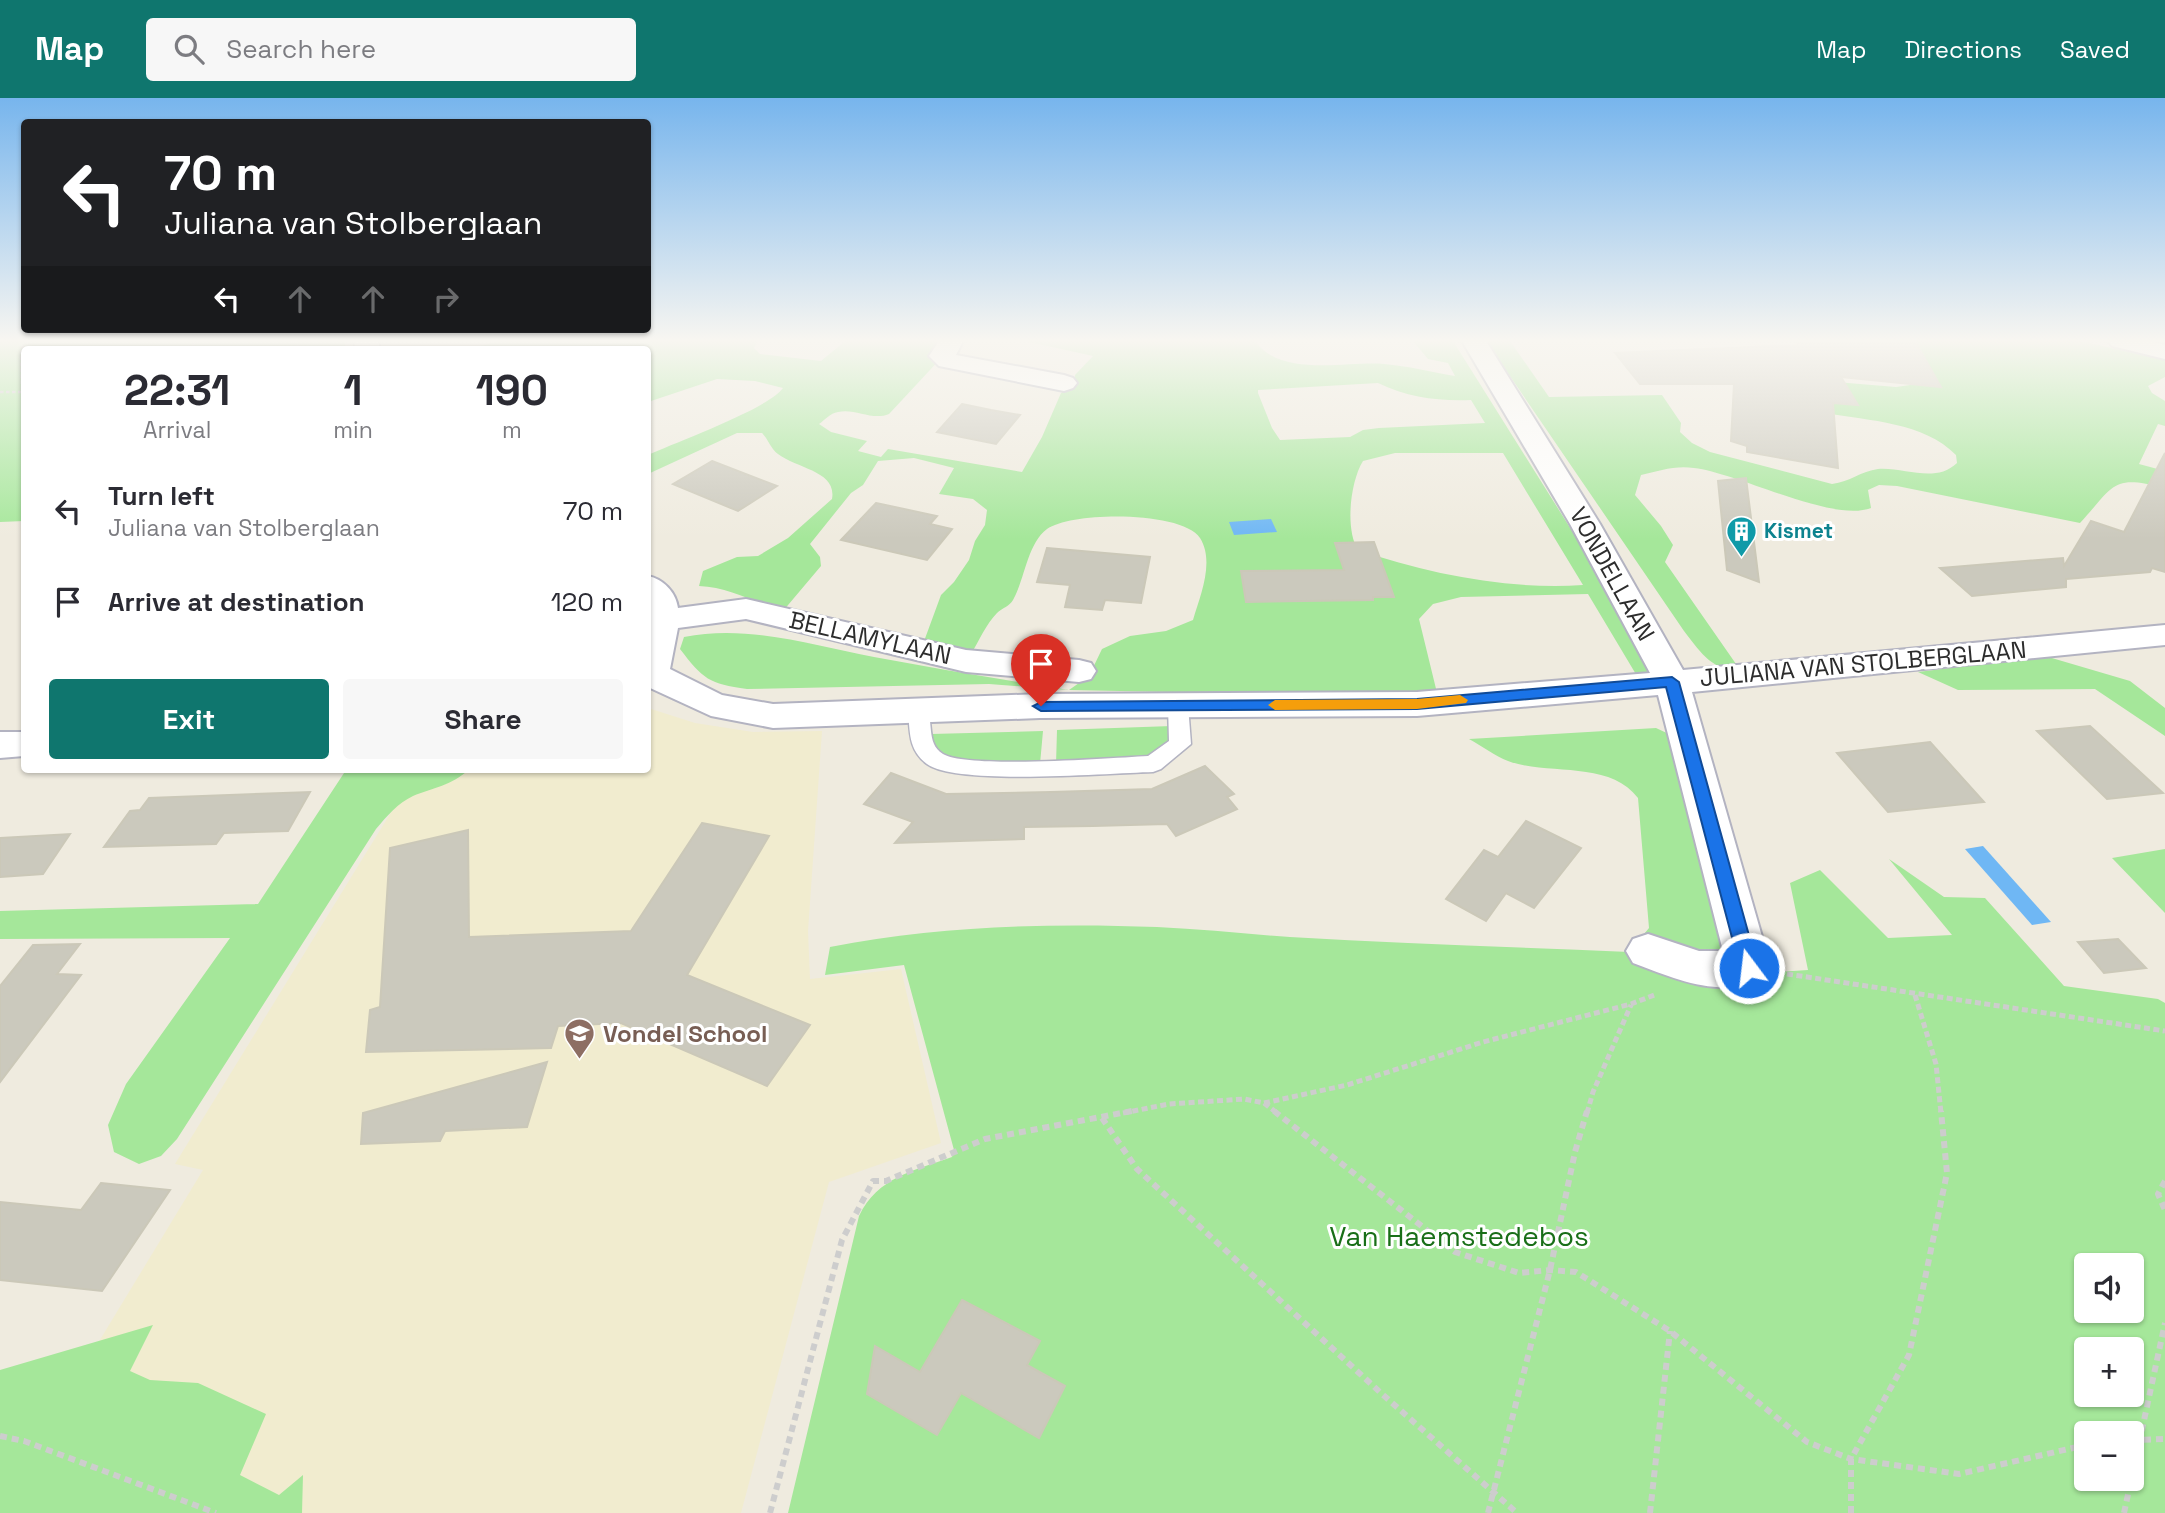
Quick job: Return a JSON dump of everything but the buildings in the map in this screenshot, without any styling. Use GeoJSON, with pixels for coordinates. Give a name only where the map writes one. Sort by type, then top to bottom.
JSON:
{"type":"FeatureCollection","features":[{"type":"Feature","properties":{"kind":"street","name":"VONDELLAAN"},"geometry":{"type":"LineString","coordinates":[[1514,407],[1585,524],[1672,682],[1749,968]]}},
{"type":"Feature","properties":{"kind":"street"},"geometry":{"type":"LineString","coordinates":[[651,588],[661,600],[663,620],[651,671]]}},
{"type":"Feature","properties":{"kind":"street","name":"BELLAMYLAAN"},"geometry":{"type":"LineString","coordinates":[[663,620],[746,609],[967,661],[1079,670]]}},
{"type":"Feature","properties":{"kind":"street","name":"JULIANA VAN STOLBERGLAAN"},"geometry":{"type":"LineString","coordinates":[[651,676],[710,706],[744,714],[773,716],[1178,705],[1417,704],[2165,635]]}},
{"type":"Feature","properties":{"kind":"street"},"geometry":{"type":"LineString","coordinates":[[0,745],[21,744]]}},
{"type":"Feature","properties":{"kind":"street"},"geometry":{"type":"LineString","coordinates":[[1648,951],[1698,968],[1749,968]]}},
{"type":"Feature","properties":{"kind":"lane"},"geometry":{"type":"LineString","coordinates":[[918,710],[922,746],[936,760],[972,769],[1050,769],[1153,764],[1180,744],[1178,705]]}},
{"type":"Feature","properties":{"kind":"path"},"geometry":{"type":"LineString","coordinates":[[1749,968],[2165,1031]]}},
{"type":"Feature","properties":{"kind":"path"},"geometry":{"type":"LineString","coordinates":[[1851,1513],[1851,1459],[1909,1355],[1947,1173],[1936,1064],[1915,995]]}},
{"type":"Feature","properties":{"kind":"path"},"geometry":{"type":"LineString","coordinates":[[1264,1104],[1347,1085],[1483,1042],[1631,1004],[1592,1092],[1564,1195],[1550,1270],[1488,1513]]}},
{"type":"Feature","properties":{"kind":"path"},"geometry":{"type":"LineString","coordinates":[[770,1513],[842,1240],[873,1181],[886,1181],[985,1139],[1169,1104],[1244,1099],[1264,1104],[1455,1252],[1519,1273],[1550,1270],[1576,1272],[1670,1331],[1807,1442],[1851,1459],[1958,1474],[2074,1449]]}},
{"type":"Feature","properties":{"kind":"path"},"geometry":{"type":"LineString","coordinates":[[1102,1118],[1137,1169],[1517,1513]]}},
{"type":"Feature","properties":{"kind":"path"},"geometry":{"type":"LineString","coordinates":[[2165,1181],[2158,1194],[2165,1210]]}},
{"type":"Feature","properties":{"kind":"path"},"geometry":{"type":"LineString","coordinates":[[2140,1421],[2165,1323]]}},
{"type":"Feature","properties":{"kind":"path"},"geometry":{"type":"LineString","coordinates":[[1650,1513],[1670,1331]]}},
{"type":"Feature","properties":{"kind":"path"},"geometry":{"type":"LineString","coordinates":[[0,1436],[24,1441],[216,1513]]}},
{"type":"Feature","properties":{"kind":"path"},"geometry":{"type":"LineString","coordinates":[[2144,1440],[2165,1439]]}},
{"type":"Feature","properties":{"kind":"path"},"geometry":{"type":"LineString","coordinates":[[2124,1513],[2127,1491]]}},
{"type":"Feature","properties":{"kind":"shaded area","name":"Vondel School"},"geometry":{"type":"Polygon","coordinates":[[[651,709],[695,723],[753,732],[822,731],[808,931],[810,979],[901,969],[941,1143],[829,1182],[741,1513],[248,1513],[38,1442],[203,1170],[175,1164],[415,773],[651,773],[651,709]]]}},
{"type":"Feature","properties":{"kind":"green space"},"geometry":{"type":"Polygon","coordinates":[[[0,407],[21,407],[21,521],[0,522],[0,407]]]}},
{"type":"Feature","properties":{"kind":"green space"},"geometry":{"type":"Polygon","coordinates":[[[758,407],[895,407],[883,416],[838,412],[819,424],[831,432],[867,441],[858,451],[881,457],[888,449],[1022,472],[1055,407],[1264,407],[1280,440],[1350,437],[1363,430],[1379,428],[1485,423],[1475,407],[1494,407],[1653,660],[1650,674],[1640,681],[1588,594],[1461,597],[1433,604],[1419,619],[1438,697],[1069,690],[1089,676],[1102,649],[1130,636],[1166,631],[1193,620],[1206,568],[1204,547],[1200,538],[1190,529],[1151,519],[1102,517],[1060,523],[1040,535],[1013,600],[993,617],[971,654],[923,644],[941,595],[969,560],[975,541],[985,525],[987,510],[973,499],[939,494],[954,468],[914,458],[878,461],[863,485],[851,493],[810,544],[820,557],[821,566],[783,611],[731,592],[699,586],[703,571],[737,557],[758,556],[788,538],[832,499],[828,482],[822,476],[778,454],[762,433],[737,433],[651,473],[651,454],[758,407]],[[1395,453],[1363,461],[1352,493],[1350,519],[1358,550],[1469,578],[1526,585],[1583,585],[1503,453],[1395,453]]]}},
{"type":"Feature","properties":{"kind":"green space"},"geometry":{"type":"Polygon","coordinates":[[[1531,407],[1670,407],[1681,423],[1680,432],[1692,443],[1710,452],[1832,484],[1878,469],[1929,474],[1939,473],[1957,463],[1956,455],[1943,444],[1912,429],[1826,413],[1828,407],[2165,407],[2165,426],[2158,424],[2139,464],[2165,471],[2165,488],[2134,482],[2115,486],[2080,523],[1897,486],[1879,485],[1868,490],[1871,508],[1854,511],[1809,503],[1735,478],[1694,468],[1674,468],[1641,475],[1635,495],[1673,545],[1665,562],[1743,674],[1709,660],[1684,631],[1531,407]]]}},
{"type":"Feature","properties":{"kind":"green space"},"geometry":{"type":"Polygon","coordinates":[[[755,634],[1069,690],[989,684],[747,689],[724,685],[701,674],[680,649],[684,637],[755,634]]]}},
{"type":"Feature","properties":{"kind":"green space"},"geometry":{"type":"Polygon","coordinates":[[[2045,656],[2130,681],[2165,708],[2165,736],[2095,689],[1958,690],[1918,672],[2045,656]]]}},
{"type":"Feature","properties":{"kind":"green space"},"geometry":{"type":"Polygon","coordinates":[[[1172,726],[1166,745],[1152,754],[1095,763],[1056,765],[1057,730],[1172,726]]]}},
{"type":"Feature","properties":{"kind":"green space","name":"Van Haemstedebos"},"geometry":{"type":"Polygon","coordinates":[[[1656,728],[1671,735],[1750,974],[1808,970],[1790,883],[1820,870],[1888,938],[1952,935],[1889,859],[1944,897],[1985,898],[2064,986],[2158,999],[2165,1003],[2165,1513],[788,1513],[859,1216],[876,1192],[886,1184],[952,1157],[954,1150],[904,965],[825,975],[830,947],[952,930],[1075,925],[1629,952],[1649,928],[1638,798],[1626,786],[1611,778],[1524,765],[1498,756],[1469,739],[1656,728]]]}},
{"type":"Feature","properties":{"kind":"green space"},"geometry":{"type":"Polygon","coordinates":[[[1043,731],[1040,764],[950,760],[932,748],[931,734],[1043,731]]]}},
{"type":"Feature","properties":{"kind":"green space"},"geometry":{"type":"Polygon","coordinates":[[[344,773],[464,773],[449,783],[408,799],[393,810],[376,829],[177,1139],[161,1156],[139,1164],[114,1152],[108,1125],[126,1084],[230,938],[0,939],[0,911],[258,904],[344,773]]]}},
{"type":"Feature","properties":{"kind":"green space"},"geometry":{"type":"Polygon","coordinates":[[[2165,849],[2165,913],[2112,858],[2165,849]]]}},
{"type":"Feature","properties":{"kind":"green space"},"geometry":{"type":"Polygon","coordinates":[[[153,1325],[130,1371],[150,1380],[198,1383],[266,1414],[240,1475],[279,1495],[303,1475],[302,1513],[0,1513],[0,1370],[153,1325]]]}},
{"type":"Feature","properties":{"kind":"water"},"geometry":{"type":"Polygon","coordinates":[[[1271,519],[1277,532],[1234,535],[1229,522],[1271,519]]]}},
{"type":"Feature","properties":{"kind":"water"},"geometry":{"type":"Polygon","coordinates":[[[1983,846],[2051,922],[2032,925],[1965,849],[1983,846]]]}},
{"type":"Feature","properties":{"kind":"slow traffic"},"geometry":{"type":"LineString","coordinates":[[1275,705],[1417,704],[1460,700]]}},
{"type":"Feature","properties":{"kind":"place","name":"Kismet"},"geometry":{"type":"Point","coordinates":[1741,558]}},
{"type":"Feature","properties":{"kind":"place","name":"Vondel School"},"geometry":{"type":"Point","coordinates":[580,1061]}},
{"type":"Feature","properties":{"kind":"route"},"geometry":{"type":"LineString","coordinates":[[1041,706],[1417,704],[1672,682],[1749,968]]}}]}
